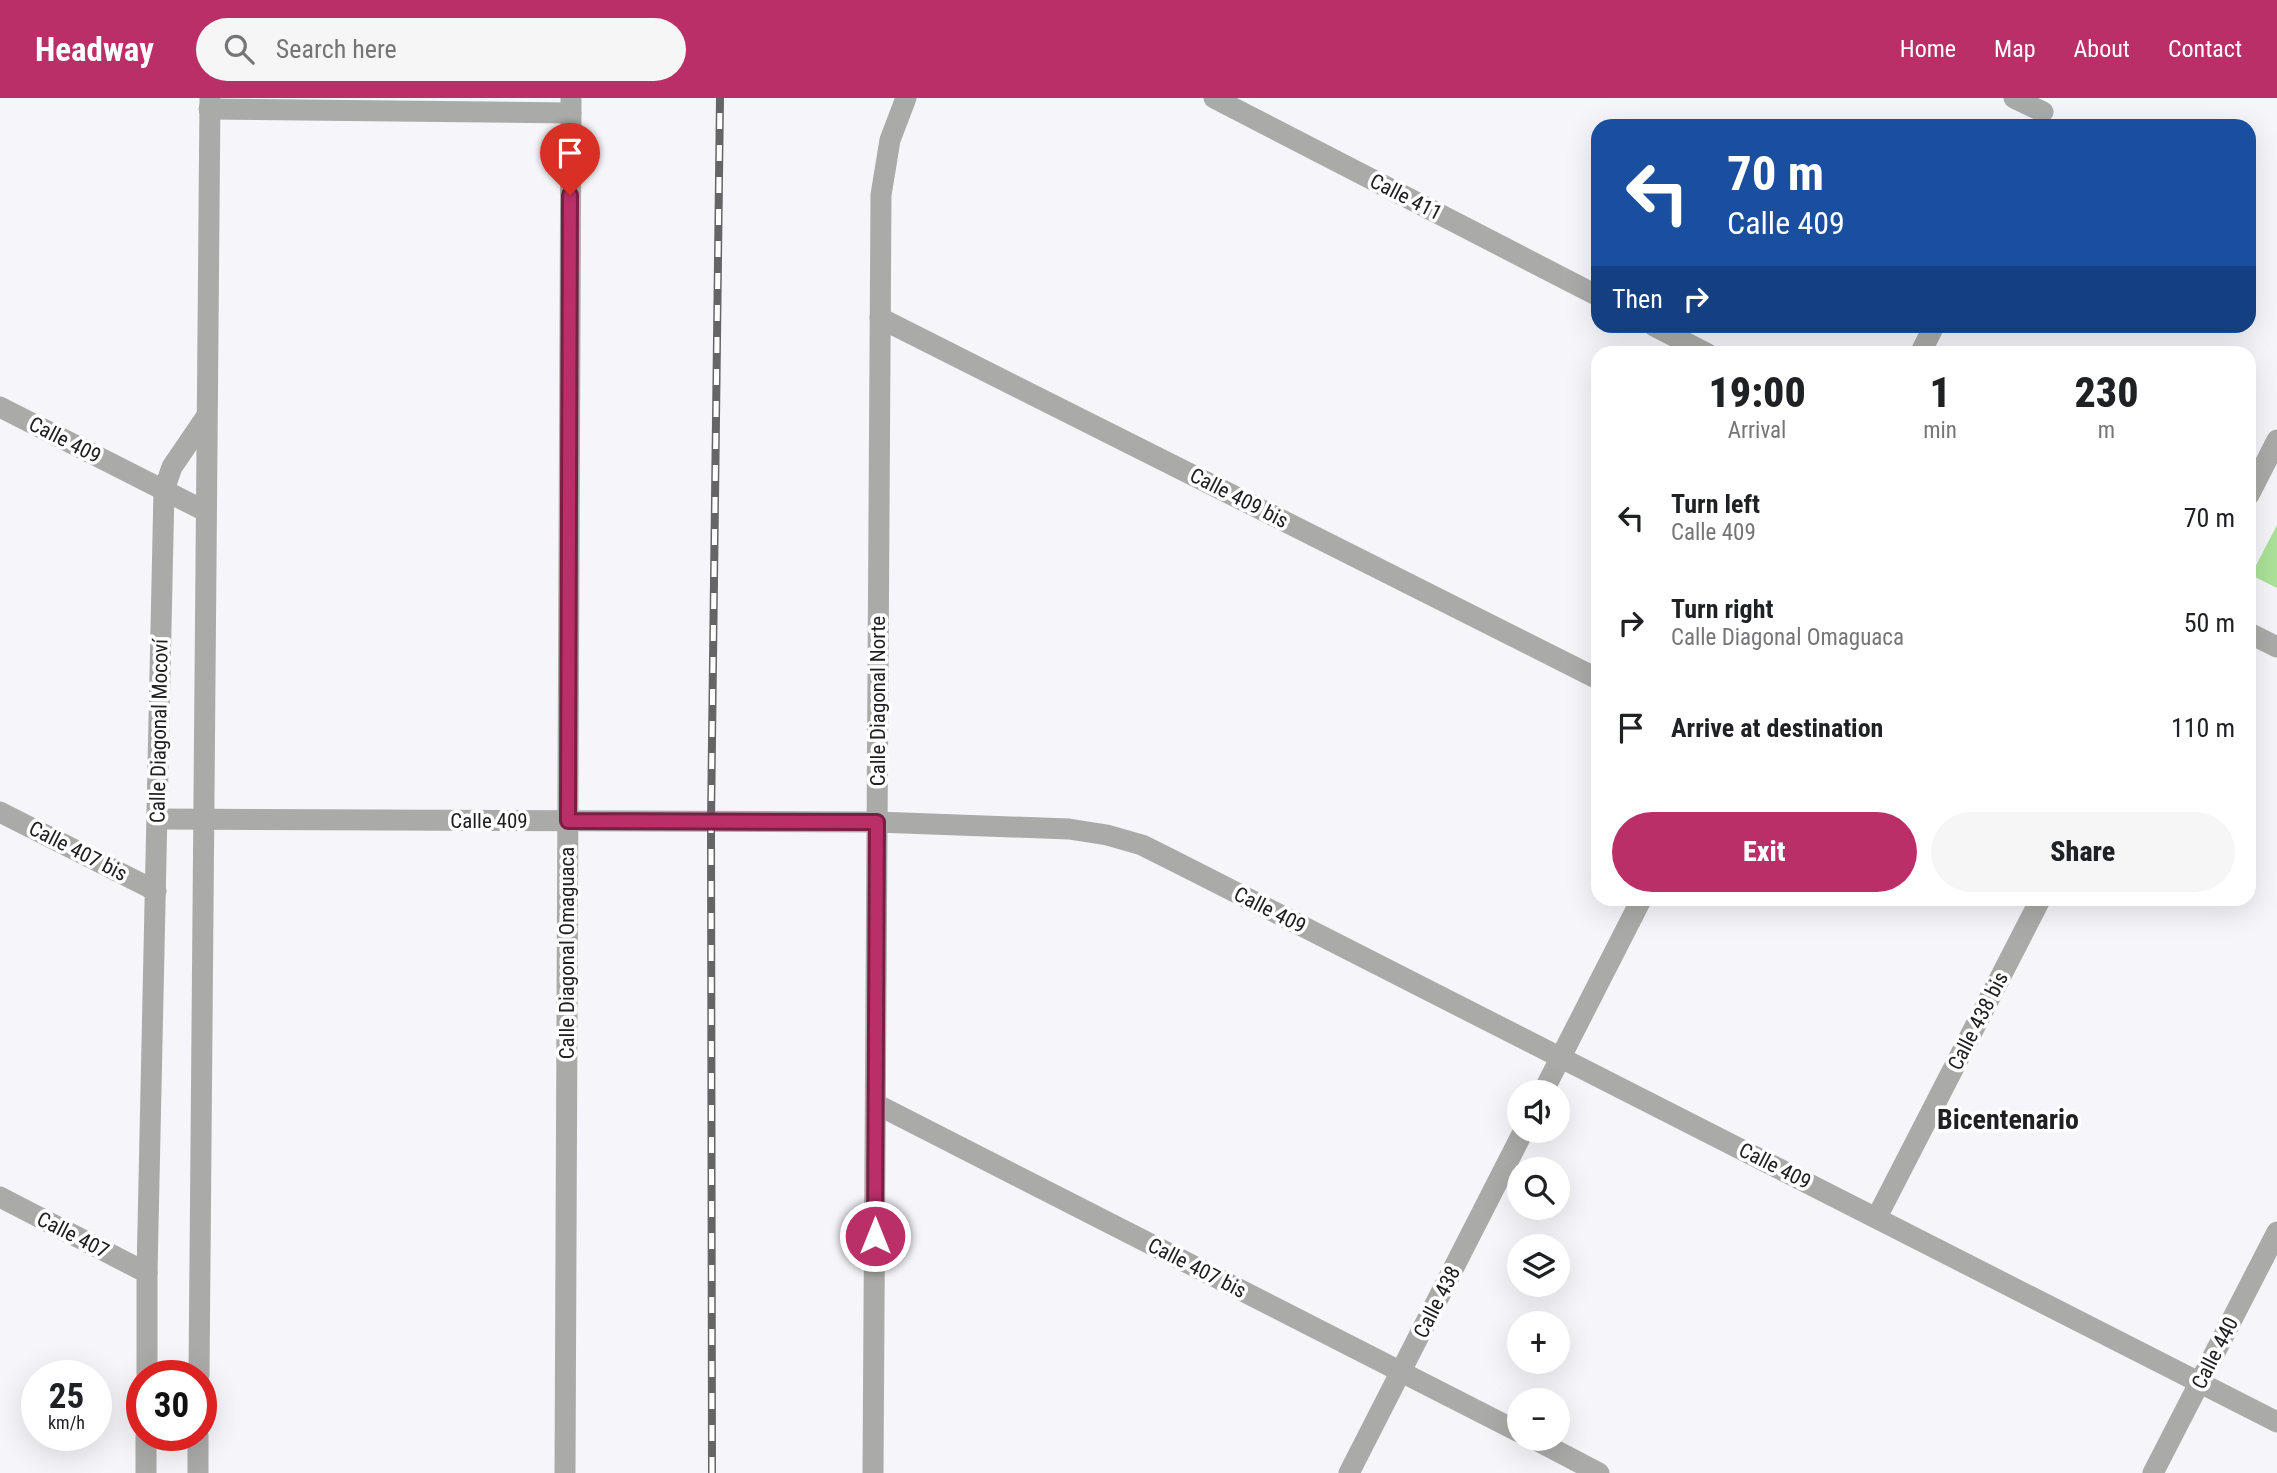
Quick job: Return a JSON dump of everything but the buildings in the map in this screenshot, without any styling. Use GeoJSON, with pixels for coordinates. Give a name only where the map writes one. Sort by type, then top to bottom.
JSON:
{"type":"FeatureCollection","features":[{"type":"Feature","properties":{"kind":"street","name":"Calle Diagonal Norte"},"geometry":{"type":"LineString","coordinates":[[873,1473],[881,195],[890,140],[906,98]]}},
{"type":"Feature","properties":{"kind":"street","name":"Calle 411"},"geometry":{"type":"LineString","coordinates":[[1214,98],[1591,292]]}},
{"type":"Feature","properties":{"kind":"street"},"geometry":{"type":"LineString","coordinates":[[2014,98],[2043,112]]}},
{"type":"Feature","properties":{"kind":"street"},"geometry":{"type":"LineString","coordinates":[[206,417],[209,103],[571,106]]}},
{"type":"Feature","properties":{"kind":"street","name":"Calle Diagonal Omaguaca"},"geometry":{"type":"LineString","coordinates":[[565,1473],[571,106]]}},
{"type":"Feature","properties":{"kind":"street","name":"Calle 409 bis"},"geometry":{"type":"LineString","coordinates":[[880,318],[1591,675]]}},
{"type":"Feature","properties":{"kind":"street"},"geometry":{"type":"LineString","coordinates":[[1668,333],[1693,346]]}},
{"type":"Feature","properties":{"kind":"street","name":"Calle 409"},"geometry":{"type":"LineString","coordinates":[[0,407],[205,511]]}},
{"type":"Feature","properties":{"kind":"street","name":"Calle Diagonal Mocoví"},"geometry":{"type":"LineString","coordinates":[[147,1360],[164,490],[173,467],[206,417]]}},
{"type":"Feature","properties":{"kind":"street","name":"Calle Diagonal Mocoví"},"geometry":{"type":"LineString","coordinates":[[199,1360],[206,417]]}},
{"type":"Feature","properties":{"kind":"street"},"geometry":{"type":"LineString","coordinates":[[2256,481],[2277,440]]}},
{"type":"Feature","properties":{"kind":"street"},"geometry":{"type":"LineString","coordinates":[[2256,636],[2277,647]]}},
{"type":"Feature","properties":{"kind":"street","name":"Calle 407 bis"},"geometry":{"type":"LineString","coordinates":[[0,812],[156,891]]}},
{"type":"Feature","properties":{"kind":"street","name":"Calle 409"},"geometry":{"type":"LineString","coordinates":[[157,820],[877,822],[1069,829],[1107,835],[1142,845],[2277,1422]]}},
{"type":"Feature","properties":{"kind":"street"},"geometry":{"type":"LineString","coordinates":[[1549,1080],[1639,906]]}},
{"type":"Feature","properties":{"kind":"street","name":"Calle 438 bis"},"geometry":{"type":"LineString","coordinates":[[1877,1217],[2037,906]]}},
{"type":"Feature","properties":{"kind":"street","name":"Calle 407 bis"},"geometry":{"type":"LineString","coordinates":[[876,1104],[1507,1426]]}},
{"type":"Feature","properties":{"kind":"street","name":"Calle 438"},"geometry":{"type":"LineString","coordinates":[[1349,1473],[1517,1143]]}},
{"type":"Feature","properties":{"kind":"street","name":"Calle 407"},"geometry":{"type":"LineString","coordinates":[[0,1197],[147,1273]]}},
{"type":"Feature","properties":{"kind":"street","name":"Calle 440"},"geometry":{"type":"LineString","coordinates":[[2153,1473],[2277,1232]]}},
{"type":"Feature","properties":{"kind":"street"},"geometry":{"type":"LineString","coordinates":[[146,1451],[146,1473]]}},
{"type":"Feature","properties":{"kind":"street"},"geometry":{"type":"LineString","coordinates":[[198,1451],[198,1473]]}},
{"type":"Feature","properties":{"kind":"street"},"geometry":{"type":"LineString","coordinates":[[1557,1451],[1599,1473]]}},
{"type":"Feature","properties":{"kind":"green space"},"geometry":{"type":"Polygon","coordinates":[[[2277,525],[2277,588],[2256,578],[2256,565],[2277,525]]]}},
{"type":"Feature","properties":{"kind":"railway"},"geometry":{"type":"LineString","coordinates":[[712,1473],[711,821],[720,98]]}},
{"type":"Feature","properties":{"kind":"district","name":"Bicentenario"},"geometry":{"type":"Point","coordinates":[2008,1119]}},
{"type":"Feature","properties":{"kind":"route"},"geometry":{"type":"LineString","coordinates":[[570,195],[568,821],[877,822],[875,1236]]}}]}
